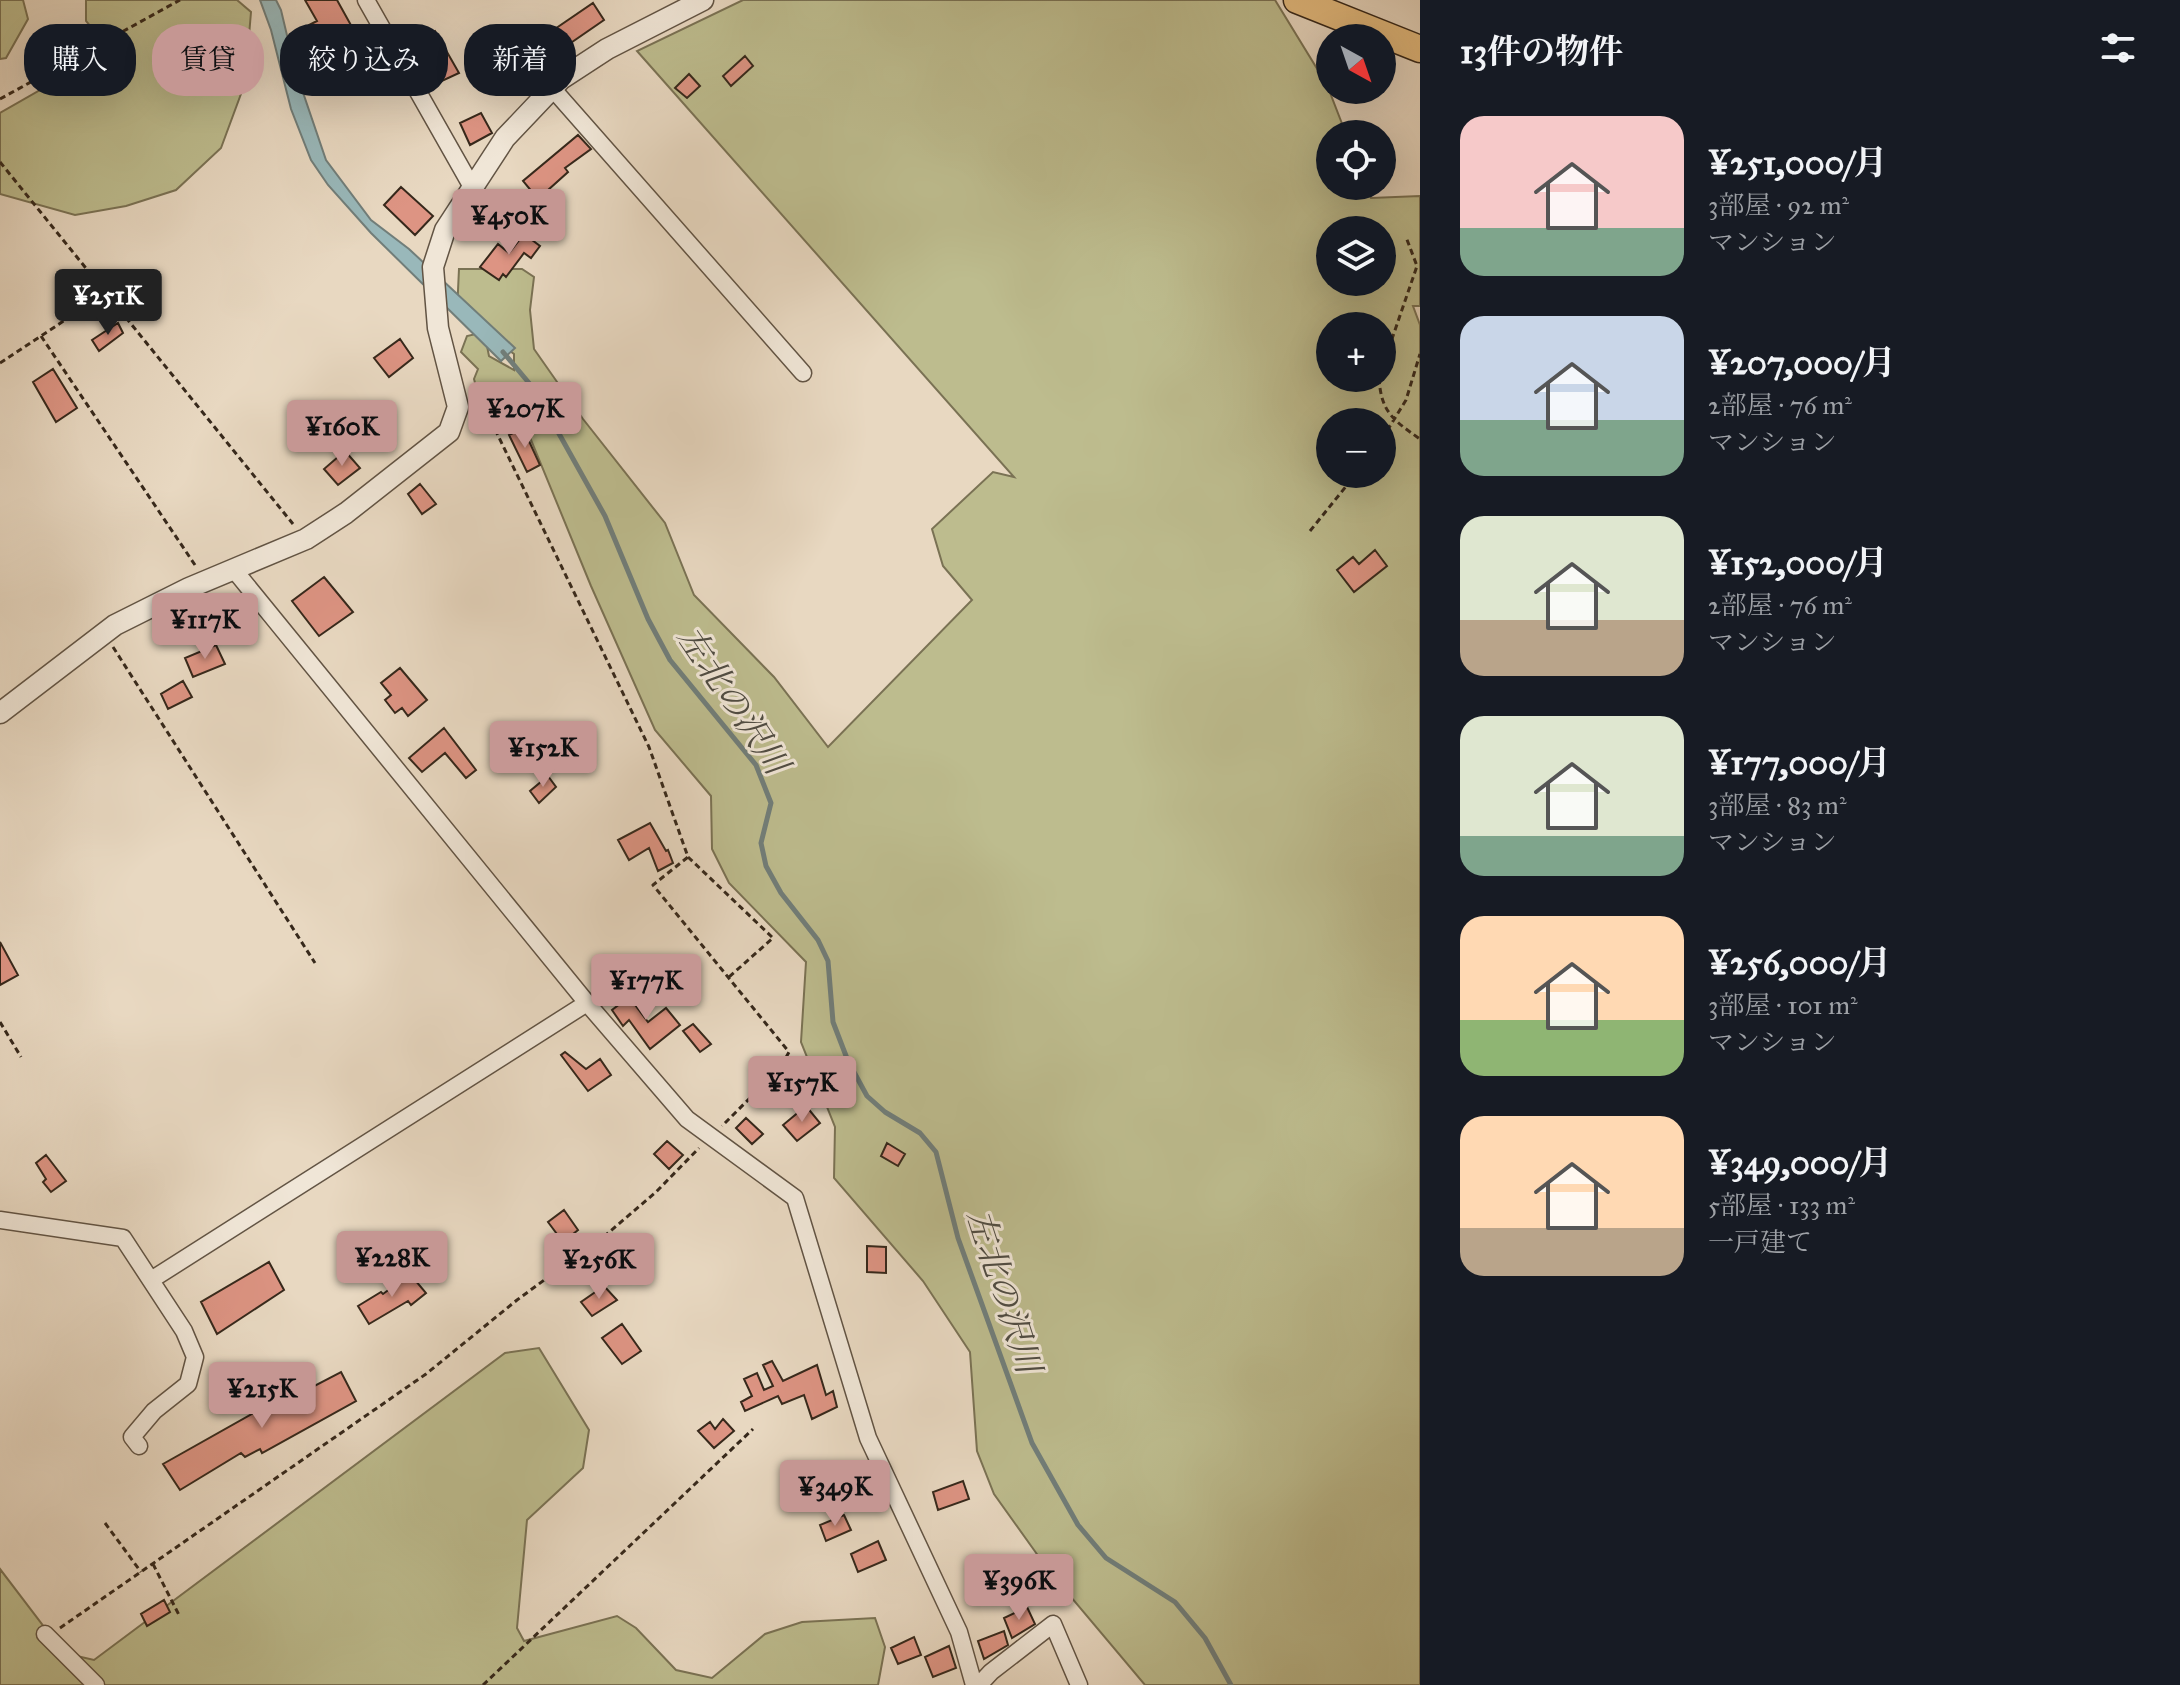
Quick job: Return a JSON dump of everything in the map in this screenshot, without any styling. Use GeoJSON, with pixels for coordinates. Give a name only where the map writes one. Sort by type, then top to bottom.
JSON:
{"type":"FeatureCollection","features":[{"type":"Feature","properties":{"kind":"main road"},"geometry":{"type":"LineString","coordinates":[[1297,0],[1420,49]]}},
{"type":"Feature","properties":{"kind":"street"},"geometry":{"type":"LineString","coordinates":[[366,0],[472,187]]}},
{"type":"Feature","properties":{"kind":"street"},"geometry":{"type":"LineString","coordinates":[[576,69],[607,49],[703,0]]}},
{"type":"Feature","properties":{"kind":"street"},"geometry":{"type":"LineString","coordinates":[[0,713],[115,625],[206,581],[306,539],[346,513],[449,432],[458,407],[438,328],[434,272],[445,230],[505,138],[544,96]]}},
{"type":"Feature","properties":{"kind":"street"},"geometry":{"type":"LineString","coordinates":[[559,96],[803,373]]}},
{"type":"Feature","properties":{"kind":"street"},"geometry":{"type":"LineString","coordinates":[[235,571],[587,1003],[687,1119],[795,1198],[868,1438],[959,1632],[976,1685],[1053,1624],[1079,1685]]}},
{"type":"Feature","properties":{"kind":"street"},"geometry":{"type":"LineString","coordinates":[[151,1280],[587,1003]]}},
{"type":"Feature","properties":{"kind":"street"},"geometry":{"type":"LineString","coordinates":[[0,1220],[123,1238],[184,1331],[195,1357],[188,1384],[154,1411],[132,1437],[139,1446]]}},
{"type":"Feature","properties":{"kind":"street"},"geometry":{"type":"LineString","coordinates":[[52,1631],[96,1685]]}},
{"type":"Feature","properties":{"kind":"path"},"geometry":{"type":"LineString","coordinates":[[0,99],[180,0]]}},
{"type":"Feature","properties":{"kind":"path"},"geometry":{"type":"LineString","coordinates":[[0,162],[306,539]]}},
{"type":"Feature","properties":{"kind":"path"},"geometry":{"type":"LineString","coordinates":[[1396,327],[1417,266],[1406,237]]}},
{"type":"Feature","properties":{"kind":"path"},"geometry":{"type":"LineString","coordinates":[[0,363],[106,293]]}},
{"type":"Feature","properties":{"kind":"path"},"geometry":{"type":"LineString","coordinates":[[41,336],[206,581]]}},
{"type":"Feature","properties":{"kind":"path"},"geometry":{"type":"LineString","coordinates":[[1396,416],[1406,400],[1420,354]]}},
{"type":"Feature","properties":{"kind":"path"},"geometry":{"type":"LineString","coordinates":[[458,407],[490,419],[649,747],[688,857],[773,938],[728,977]]}},
{"type":"Feature","properties":{"kind":"path"},"geometry":{"type":"LineString","coordinates":[[1396,421],[1420,439]]}},
{"type":"Feature","properties":{"kind":"path"},"geometry":{"type":"LineString","coordinates":[[1310,531],[1345,488]]}},
{"type":"Feature","properties":{"kind":"path"},"geometry":{"type":"LineString","coordinates":[[104,633],[315,963]]}},
{"type":"Feature","properties":{"kind":"path"},"geometry":{"type":"LineString","coordinates":[[52,1631],[426,1374],[517,1300],[607,1234],[656,1192],[780,1068],[789,1052],[653,885],[688,857]]}},
{"type":"Feature","properties":{"kind":"path"},"geometry":{"type":"LineString","coordinates":[[0,1022],[21,1057]]}},
{"type":"Feature","properties":{"kind":"path"},"geometry":{"type":"LineString","coordinates":[[483,1685],[753,1429]]}},
{"type":"Feature","properties":{"kind":"path"},"geometry":{"type":"LineString","coordinates":[[105,1523],[141,1572]]}},
{"type":"Feature","properties":{"kind":"path"},"geometry":{"type":"LineString","coordinates":[[153,1564],[180,1617]]}},
{"type":"Feature","properties":{"kind":"shaded area"},"geometry":{"type":"Polygon","coordinates":[[[0,0],[23,0],[28,19],[6,58],[0,59],[0,0]]]}},
{"type":"Feature","properties":{"kind":"shaded area"},"geometry":{"type":"Polygon","coordinates":[[[86,0],[237,0],[251,12],[250,24],[152,24],[152,96],[240,96],[221,148],[176,190],[126,206],[75,215],[0,194],[0,113],[30,96],[136,96],[136,24],[88,24],[86,0]]]}},
{"type":"Feature","properties":{"kind":"shaded area"},"geometry":{"type":"Polygon","coordinates":[[[743,0],[1275,0],[1316,67],[1316,104],[1334,104],[1341,120],[1316,120],[1316,200],[1396,200],[1396,197],[1420,196],[1420,306],[1413,306],[1420,325],[1420,1685],[1145,1685],[1049,1571],[994,1494],[977,1451],[970,1352],[923,1281],[834,1178],[835,1127],[801,1042],[806,962],[729,883],[712,849],[711,796],[655,730],[591,586],[513,396],[503,385],[487,392],[477,390],[474,379],[478,369],[461,352],[467,336],[480,333],[486,341],[489,356],[514,370],[514,354],[457,312],[459,269],[522,269],[534,277],[530,310],[534,349],[583,419],[665,523],[694,595],[774,677],[828,747],[972,600],[943,566],[932,529],[993,472],[1014,477],[637,51],[743,0]]]}},
{"type":"Feature","properties":{"kind":"shaded area"},"geometry":{"type":"Polygon","coordinates":[[[539,1348],[589,1430],[583,1468],[527,1520],[517,1628],[524,1641],[617,1616],[636,1628],[676,1670],[712,1678],[765,1634],[802,1622],[875,1618],[885,1647],[878,1685],[0,1685],[0,1569],[64,1653],[94,1660],[505,1353],[539,1348]]]}},
{"type":"Feature","properties":{"kind":"water"},"geometry":{"type":"Polygon","coordinates":[[[260,0],[276,0],[281,10],[284,24],[280,24],[280,66],[260,0]]]}},
{"type":"Feature","properties":{"kind":"water"},"geometry":{"type":"Polygon","coordinates":[[[288,96],[304,96],[326,160],[371,220],[409,249],[515,348],[501,361],[371,233],[328,185],[311,160],[288,96]]]}},
{"type":"Feature","properties":{"kind":"building"},"geometry":{"type":"Polygon","coordinates":[[[305,0],[337,0],[350,24],[311,24],[317,21],[305,0]]]}},
{"type":"Feature","properties":{"kind":"building"},"geometry":{"type":"Polygon","coordinates":[[[593,3],[604,20],[576,39],[576,24],[562,24],[593,3]]]}},
{"type":"Feature","properties":{"kind":"building"},"geometry":{"type":"Polygon","coordinates":[[[448,54],[459,73],[448,78],[448,54]]]}},
{"type":"Feature","properties":{"kind":"building"},"geometry":{"type":"Polygon","coordinates":[[[745,56],[753,66],[731,86],[723,76],[745,56]]]}},
{"type":"Feature","properties":{"kind":"building"},"geometry":{"type":"Polygon","coordinates":[[[689,74],[700,86],[687,98],[675,88],[689,74]]]}},
{"type":"Feature","properties":{"kind":"building"},"geometry":{"type":"Polygon","coordinates":[[[481,113],[492,133],[470,145],[460,123],[481,113]]]}},
{"type":"Feature","properties":{"kind":"building"},"geometry":{"type":"Polygon","coordinates":[[[578,135],[591,149],[565,168],[568,172],[538,199],[523,181],[578,135]]]}},
{"type":"Feature","properties":{"kind":"building"},"geometry":{"type":"Polygon","coordinates":[[[401,187],[433,216],[415,235],[384,205],[401,187]]]}},
{"type":"Feature","properties":{"kind":"building"},"geometry":{"type":"Polygon","coordinates":[[[524,234],[540,246],[531,258],[524,253],[506,277],[503,274],[499,280],[480,267],[498,244],[509,253],[524,234]]]}},
{"type":"Feature","properties":{"kind":"building"},"geometry":{"type":"Polygon","coordinates":[[[118,323],[123,333],[99,351],[92,340],[118,323]]]}},
{"type":"Feature","properties":{"kind":"building"},"geometry":{"type":"Polygon","coordinates":[[[400,339],[413,358],[389,377],[374,358],[400,339]]]}},
{"type":"Feature","properties":{"kind":"building"},"geometry":{"type":"Polygon","coordinates":[[[53,369],[77,408],[56,422],[33,382],[53,369]]]}},
{"type":"Feature","properties":{"kind":"building"},"geometry":{"type":"Polygon","coordinates":[[[523,428],[540,465],[527,472],[509,435],[523,428]]]}},
{"type":"Feature","properties":{"kind":"building"},"geometry":{"type":"Polygon","coordinates":[[[345,451],[360,468],[338,485],[324,469],[345,451]]]}},
{"type":"Feature","properties":{"kind":"building"},"geometry":{"type":"Polygon","coordinates":[[[420,484],[436,504],[422,514],[408,494],[420,484]]]}},
{"type":"Feature","properties":{"kind":"building"},"geometry":{"type":"Polygon","coordinates":[[[1375,550],[1387,566],[1354,592],[1337,570],[1353,557],[1359,564],[1375,550]]]}},
{"type":"Feature","properties":{"kind":"building"},"geometry":{"type":"Polygon","coordinates":[[[324,577],[353,612],[319,636],[292,601],[324,577]]]}},
{"type":"Feature","properties":{"kind":"building"},"geometry":{"type":"Polygon","coordinates":[[[216,645],[225,664],[193,677],[185,658],[216,645]]]}},
{"type":"Feature","properties":{"kind":"building"},"geometry":{"type":"Polygon","coordinates":[[[400,668],[427,700],[408,716],[402,708],[395,713],[385,700],[391,695],[381,683],[400,668]]]}},
{"type":"Feature","properties":{"kind":"building"},"geometry":{"type":"Polygon","coordinates":[[[183,681],[192,697],[168,709],[161,694],[183,681]]]}},
{"type":"Feature","properties":{"kind":"building"},"geometry":{"type":"Polygon","coordinates":[[[444,728],[476,770],[466,778],[445,753],[422,772],[409,758],[444,728]]]}},
{"type":"Feature","properties":{"kind":"building"},"geometry":{"type":"Polygon","coordinates":[[[548,776],[556,787],[539,803],[530,791],[548,776]]]}},
{"type":"Feature","properties":{"kind":"building"},"geometry":{"type":"Polygon","coordinates":[[[650,823],[673,863],[658,871],[649,848],[629,860],[618,840],[650,823]]]}},
{"type":"Feature","properties":{"kind":"building"},"geometry":{"type":"Polygon","coordinates":[[[0,942],[18,975],[0,985],[0,942]]]}},
{"type":"Feature","properties":{"kind":"building"},"geometry":{"type":"Polygon","coordinates":[[[629,997],[648,1022],[666,1008],[680,1025],[650,1049],[629,1020],[623,1026],[612,1010],[629,997]]]}},
{"type":"Feature","properties":{"kind":"building"},"geometry":{"type":"Polygon","coordinates":[[[693,1024],[711,1044],[700,1052],[683,1031],[693,1024]]]}},
{"type":"Feature","properties":{"kind":"building"},"geometry":{"type":"Polygon","coordinates":[[[565,1052],[586,1069],[600,1059],[611,1075],[588,1091],[561,1055],[565,1052]]]}},
{"type":"Feature","properties":{"kind":"building"},"geometry":{"type":"Polygon","coordinates":[[[806,1106],[820,1123],[797,1141],[783,1125],[806,1106]]]}},
{"type":"Feature","properties":{"kind":"building"},"geometry":{"type":"Polygon","coordinates":[[[746,1118],[763,1134],[752,1144],[736,1128],[746,1118]]]}},
{"type":"Feature","properties":{"kind":"building"},"geometry":{"type":"Polygon","coordinates":[[[667,1141],[683,1155],[669,1169],[654,1154],[667,1141]]]}},
{"type":"Feature","properties":{"kind":"building"},"geometry":{"type":"Polygon","coordinates":[[[887,1143],[905,1154],[898,1166],[881,1156],[887,1143]]]}},
{"type":"Feature","properties":{"kind":"building"},"geometry":{"type":"Polygon","coordinates":[[[46,1155],[66,1181],[51,1192],[43,1182],[46,1179],[36,1163],[46,1155]]]}},
{"type":"Feature","properties":{"kind":"building"},"geometry":{"type":"Polygon","coordinates":[[[564,1210],[578,1230],[563,1242],[548,1222],[564,1210]]]}},
{"type":"Feature","properties":{"kind":"building"},"geometry":{"type":"Polygon","coordinates":[[[867,1246],[886,1247],[886,1273],[867,1272],[867,1246]]]}},
{"type":"Feature","properties":{"kind":"building"},"geometry":{"type":"Polygon","coordinates":[[[269,1262],[284,1290],[217,1334],[201,1302],[269,1262]]]}},
{"type":"Feature","properties":{"kind":"building"},"geometry":{"type":"Polygon","coordinates":[[[410,1274],[426,1293],[411,1305],[408,1301],[369,1324],[358,1306],[381,1292],[383,1294],[410,1274]]]}},
{"type":"Feature","properties":{"kind":"building"},"geometry":{"type":"Polygon","coordinates":[[[604,1286],[617,1300],[592,1316],[581,1302],[604,1286]]]}},
{"type":"Feature","properties":{"kind":"building"},"geometry":{"type":"Polygon","coordinates":[[[622,1324],[641,1351],[622,1364],[602,1338],[622,1324]]]}},
{"type":"Feature","properties":{"kind":"building"},"geometry":{"type":"Polygon","coordinates":[[[772,1361],[783,1381],[817,1365],[826,1395],[833,1391],[837,1407],[812,1419],[804,1395],[782,1404],[778,1396],[745,1411],[741,1402],[752,1396],[744,1379],[757,1373],[764,1390],[773,1386],[763,1365],[772,1361]]]}},
{"type":"Feature","properties":{"kind":"building"},"geometry":{"type":"Polygon","coordinates":[[[341,1372],[356,1401],[262,1453],[260,1449],[245,1457],[241,1453],[180,1490],[163,1464],[275,1401],[278,1405],[341,1372]]]}},
{"type":"Feature","properties":{"kind":"building"},"geometry":{"type":"Polygon","coordinates":[[[723,1419],[734,1431],[714,1448],[698,1431],[710,1422],[715,1429],[723,1419]]]}},
{"type":"Feature","properties":{"kind":"building"},"geometry":{"type":"Polygon","coordinates":[[[867,1477],[872,1494],[851,1504],[845,1488],[867,1477]]]}},
{"type":"Feature","properties":{"kind":"building"},"geometry":{"type":"Polygon","coordinates":[[[963,1481],[969,1499],[938,1510],[933,1492],[963,1481]]]}},
{"type":"Feature","properties":{"kind":"building"},"geometry":{"type":"Polygon","coordinates":[[[844,1515],[851,1530],[826,1541],[820,1525],[844,1515]]]}},
{"type":"Feature","properties":{"kind":"building"},"geometry":{"type":"Polygon","coordinates":[[[878,1541],[886,1560],[858,1572],[851,1554],[878,1541]]]}},
{"type":"Feature","properties":{"kind":"building"},"geometry":{"type":"Polygon","coordinates":[[[164,1600],[170,1612],[147,1626],[141,1614],[164,1600]]]}},
{"type":"Feature","properties":{"kind":"building"},"geometry":{"type":"Polygon","coordinates":[[[1027,1607],[1035,1624],[1012,1638],[1004,1618],[1027,1607]]]}},
{"type":"Feature","properties":{"kind":"building"},"geometry":{"type":"Polygon","coordinates":[[[1004,1631],[1008,1645],[984,1659],[978,1641],[1004,1631]]]}},
{"type":"Feature","properties":{"kind":"building"},"geometry":{"type":"Polygon","coordinates":[[[914,1637],[921,1655],[898,1664],[891,1648],[914,1637]]]}},
{"type":"Feature","properties":{"kind":"building"},"geometry":{"type":"Polygon","coordinates":[[[949,1646],[956,1668],[933,1677],[925,1657],[949,1646]]]}},
{"type":"Feature","properties":{"kind":"waterway","name":"左北の沢川"},"geometry":{"type":"LineString","coordinates":[[503,352],[534,389],[605,516],[648,619],[670,660],[756,765],[771,803],[761,843],[766,866],[781,893],[818,940],[828,961],[833,1022],[848,1061],[867,1096],[885,1112],[920,1133],[936,1152],[958,1238],[1032,1443],[1078,1525],[1106,1558],[1175,1602],[1205,1638],[1231,1685]]}}]}
